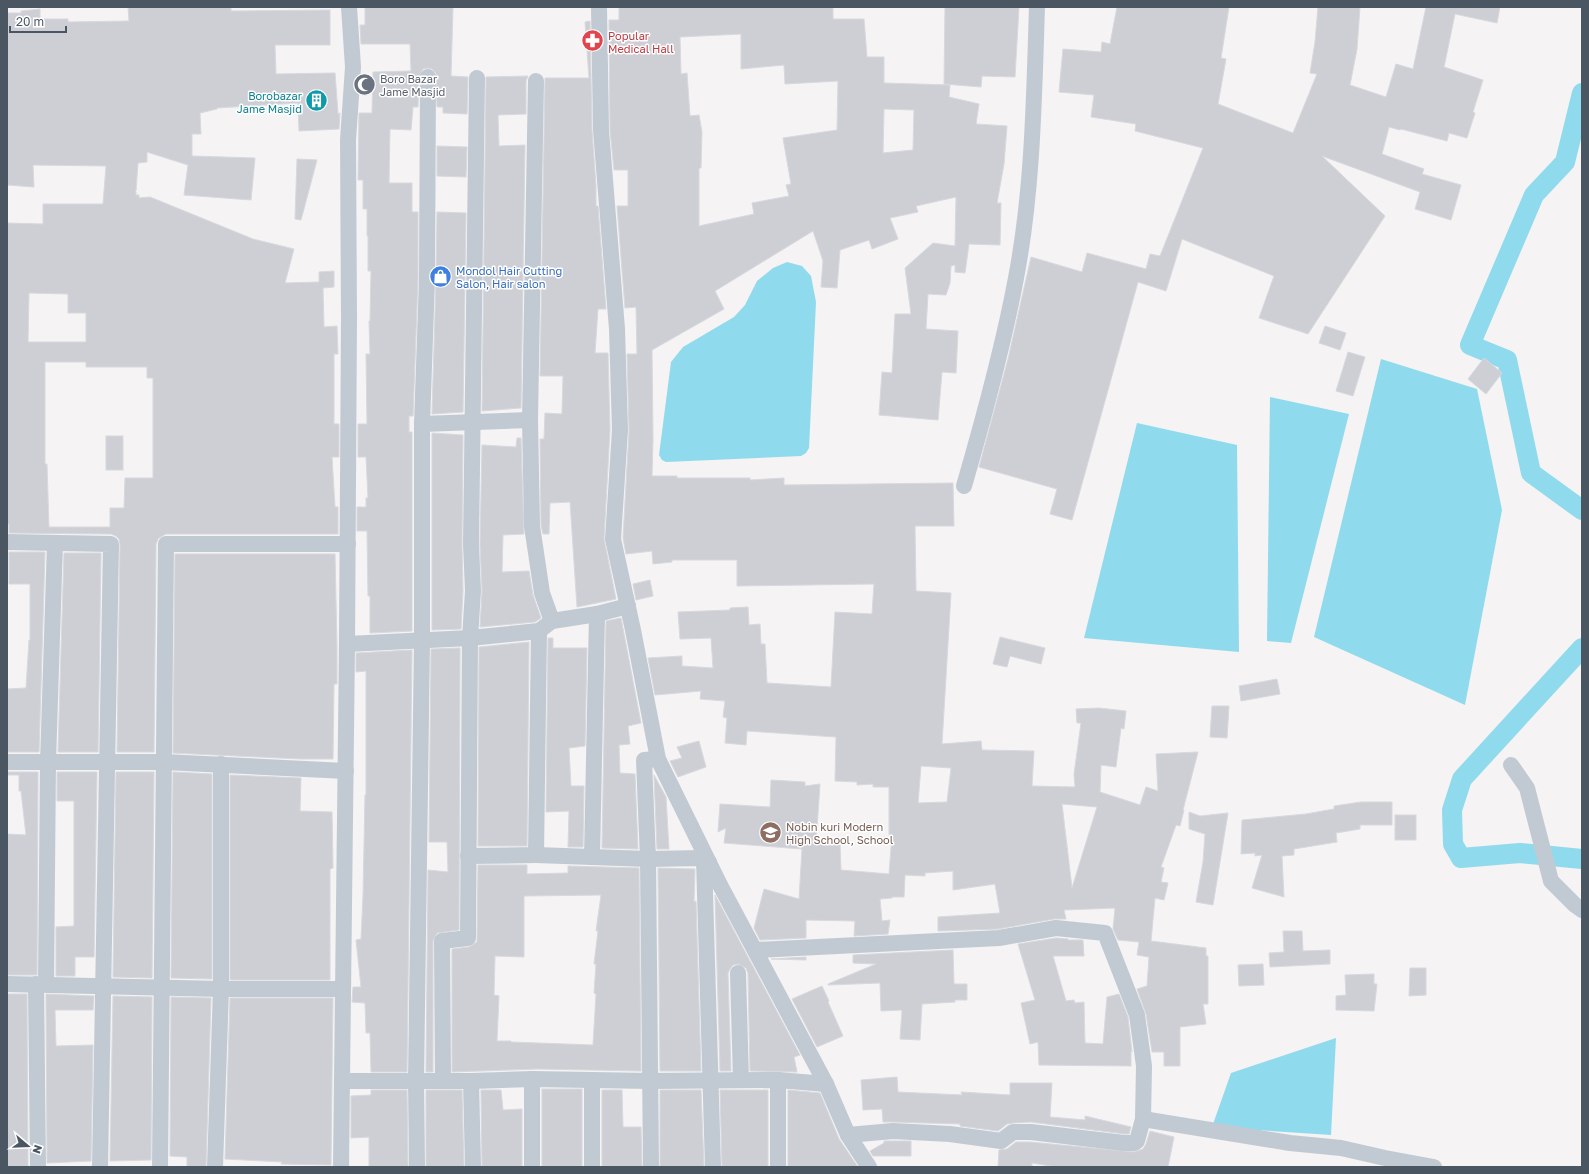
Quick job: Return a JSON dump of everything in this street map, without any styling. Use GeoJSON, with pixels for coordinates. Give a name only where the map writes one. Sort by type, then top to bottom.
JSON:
{"type":"FeatureCollection","features":[{"type":"Feature","properties":{"kind":"street"},"geometry":{"type":"LineString","coordinates":[[341,1167],[348,544],[348,140],[353,67],[349,7]]}},
{"type":"Feature","properties":{"kind":"street"},"geometry":{"type":"LineString","coordinates":[[599,7],[601,130],[618,352],[620,430],[613,539],[628,606],[658,759],[706,860],[826,1084],[848,1135],[868,1167]]}},
{"type":"Feature","properties":{"kind":"street"},"geometry":{"type":"LineString","coordinates":[[964,486],[997,368],[1017,277],[1028,192],[1034,99],[1037,7]]}},
{"type":"Feature","properties":{"kind":"street"},"geometry":{"type":"LineString","coordinates":[[418,1167],[416,1081],[422,641],[422,424],[427,279],[428,77]]}},
{"type":"Feature","properties":{"kind":"street"},"geometry":{"type":"LineString","coordinates":[[443,1082],[442,941],[468,938],[470,638],[473,591],[471,544],[478,78]]}},
{"type":"Feature","properties":{"kind":"street"},"geometry":{"type":"LineString","coordinates":[[536,81],[530,420],[532,526],[542,593],[552,621]]}},
{"type":"Feature","properties":{"kind":"street"},"geometry":{"type":"LineString","coordinates":[[422,424],[530,420]]}},
{"type":"Feature","properties":{"kind":"street"},"geometry":{"type":"LineString","coordinates":[[7,542],[111,544],[100,1167]]}},
{"type":"Feature","properties":{"kind":"street"},"geometry":{"type":"LineString","coordinates":[[38,1167],[41,984],[55,543]]}},
{"type":"Feature","properties":{"kind":"street"},"geometry":{"type":"LineString","coordinates":[[160,1167],[166,544],[348,544]]}},
{"type":"Feature","properties":{"kind":"street"},"geometry":{"type":"LineString","coordinates":[[347,644],[470,638],[539,631],[552,621],[597,614],[628,606]]}},
{"type":"Feature","properties":{"kind":"street"},"geometry":{"type":"LineString","coordinates":[[592,857],[597,614]]}},
{"type":"Feature","properties":{"kind":"street"},"geometry":{"type":"LineString","coordinates":[[536,855],[539,631]]}},
{"type":"Feature","properties":{"kind":"street"},"geometry":{"type":"LineString","coordinates":[[651,1167],[648,859],[644,760],[658,759]]}},
{"type":"Feature","properties":{"kind":"street"},"geometry":{"type":"LineString","coordinates":[[7,762],[164,762],[346,771]]}},
{"type":"Feature","properties":{"kind":"street"},"geometry":{"type":"LineString","coordinates":[[215,1167],[221,988],[221,764]]}},
{"type":"Feature","properties":{"kind":"street"},"geometry":{"type":"LineString","coordinates":[[1511,765],[1527,788],[1551,881],[1582,910]]}},
{"type":"Feature","properties":{"kind":"street"},"geometry":{"type":"LineString","coordinates":[[468,856],[536,855],[706,860]]}},
{"type":"Feature","properties":{"kind":"street"},"geometry":{"type":"LineString","coordinates":[[706,860],[713,1167]]}},
{"type":"Feature","properties":{"kind":"street"},"geometry":{"type":"LineString","coordinates":[[755,950],[999,938],[1056,928],[1105,933],[1137,1015],[1144,1066],[1143,1119],[1137,1141],[1134,1143],[1124,1143],[1031,1132],[1013,1132],[1001,1141],[950,1134],[893,1131],[848,1135]]}},
{"type":"Feature","properties":{"kind":"street"},"geometry":{"type":"LineString","coordinates":[[738,973],[741,1080]]}},
{"type":"Feature","properties":{"kind":"street"},"geometry":{"type":"LineString","coordinates":[[7,984],[343,989]]}},
{"type":"Feature","properties":{"kind":"street"},"geometry":{"type":"LineString","coordinates":[[342,1082],[443,1082],[532,1079],[650,1081],[778,1080],[826,1084]]}},
{"type":"Feature","properties":{"kind":"street"},"geometry":{"type":"LineString","coordinates":[[532,1079],[532,1167]]}},
{"type":"Feature","properties":{"kind":"street"},"geometry":{"type":"LineString","coordinates":[[592,1080],[592,1167]]}},
{"type":"Feature","properties":{"kind":"street"},"geometry":{"type":"LineString","coordinates":[[778,1080],[778,1167]]}},
{"type":"Feature","properties":{"kind":"street"},"geometry":{"type":"LineString","coordinates":[[471,1081],[473,1167]]}},
{"type":"Feature","properties":{"kind":"street"},"geometry":{"type":"LineString","coordinates":[[1143,1119],[1290,1143],[1341,1148],[1434,1167]]}},
{"type":"Feature","properties":{"kind":"water"},"geometry":{"type":"Polygon","coordinates":[[[787,262],[802,266],[811,276],[816,302],[809,448],[806,453],[801,456],[666,462],[662,460],[659,455],[671,362],[683,347],[734,317],[745,305],[757,281],[773,268],[787,262]]]}},
{"type":"Feature","properties":{"kind":"water"},"geometry":{"type":"Polygon","coordinates":[[[1381,359],[1477,389],[1502,510],[1465,705],[1314,637],[1381,359]]]}},
{"type":"Feature","properties":{"kind":"water"},"geometry":{"type":"Polygon","coordinates":[[[1270,397],[1349,414],[1291,643],[1267,641],[1270,397]]]}},
{"type":"Feature","properties":{"kind":"water"},"geometry":{"type":"Polygon","coordinates":[[[1137,423],[1237,445],[1239,652],[1084,638],[1137,423]]]}},
{"type":"Feature","properties":{"kind":"water"},"geometry":{"type":"Polygon","coordinates":[[[1336,1038],[1331,1135],[1212,1127],[1231,1073],[1336,1038]]]}},
{"type":"Feature","properties":{"kind":"building"},"geometry":{"type":"Polygon","coordinates":[[[128,7],[231,7],[231,11],[330,10],[330,45],[275,45],[276,74],[335,73],[338,114],[340,113],[339,129],[299,131],[298,103],[217,108],[200,113],[201,134],[192,134],[192,156],[255,158],[251,200],[184,195],[188,165],[147,152],[147,162],[138,163],[135,191],[136,195],[139,195],[139,198],[150,197],[253,239],[294,249],[285,283],[319,282],[319,272],[334,271],[334,287],[323,288],[324,327],[337,326],[338,354],[334,354],[334,424],[339,424],[339,457],[332,457],[335,507],[338,507],[338,534],[166,534],[158,539],[156,544],[154,752],[117,752],[119,539],[111,534],[9,533],[9,524],[7,524],[7,223],[43,224],[43,204],[103,204],[106,166],[33,165],[34,187],[7,185],[7,13],[21,13],[21,11],[40,9],[40,19],[68,19],[68,22],[129,21],[128,7]],[[29,293],[28,342],[86,342],[86,313],[68,313],[68,294],[29,293]],[[45,362],[45,464],[47,464],[49,527],[110,527],[110,508],[124,508],[125,478],[153,478],[153,378],[147,378],[147,367],[86,367],[86,362],[45,362]]]}},
{"type":"Feature","properties":{"kind":"building"},"geometry":{"type":"Polygon","coordinates":[[[365,7],[453,7],[451,76],[468,77],[467,114],[443,113],[443,107],[437,107],[436,73],[432,69],[423,69],[419,77],[418,107],[413,107],[411,130],[390,129],[389,183],[412,183],[412,212],[418,212],[418,279],[413,416],[409,416],[409,432],[412,432],[412,631],[370,633],[367,531],[357,531],[357,507],[366,507],[366,498],[368,498],[366,457],[358,457],[358,424],[367,424],[366,354],[370,354],[369,321],[371,271],[368,271],[367,209],[363,209],[363,180],[358,180],[359,113],[372,113],[373,72],[411,71],[410,44],[361,44],[360,25],[365,25],[365,7]]]}},
{"type":"Feature","properties":{"kind":"building"},"geometry":{"type":"Polygon","coordinates":[[[619,7],[833,7],[833,19],[864,19],[867,57],[884,57],[884,83],[950,85],[949,97],[979,104],[976,124],[1007,126],[1004,164],[997,203],[1001,203],[1000,245],[969,244],[965,273],[955,272],[955,265],[951,266],[950,283],[946,295],[928,294],[926,329],[958,331],[956,373],[942,372],[938,420],[879,415],[882,372],[892,373],[895,314],[911,314],[905,268],[933,243],[955,246],[956,197],[916,206],[918,212],[890,218],[898,239],[872,249],[869,240],[840,250],[837,288],[821,287],[823,261],[813,231],[715,291],[724,309],[652,350],[652,476],[677,476],[677,478],[750,478],[750,480],[784,478],[784,485],[953,483],[954,526],[915,526],[916,591],[951,593],[942,744],[981,741],[982,750],[1034,751],[1032,786],[1075,787],[1074,774],[1081,723],[1077,723],[1076,709],[1099,708],[1126,711],[1124,729],[1121,728],[1116,767],[1101,765],[1100,792],[1140,805],[1146,787],[1158,791],[1156,754],[1198,752],[1180,826],[1176,825],[1161,867],[1164,868],[1161,882],[1168,883],[1164,900],[1155,898],[1151,941],[1206,948],[1206,956],[1208,956],[1208,1004],[1203,1004],[1206,1024],[1180,1027],[1180,1066],[1164,1066],[1164,1052],[1152,1052],[1146,1014],[1137,989],[1147,986],[1149,957],[1137,955],[1139,942],[1118,940],[1113,929],[1115,908],[1064,910],[1066,919],[1054,919],[998,929],[938,931],[938,917],[1000,913],[995,884],[953,890],[953,871],[925,873],[925,876],[905,875],[904,897],[880,899],[882,921],[890,920],[888,934],[854,936],[855,921],[806,920],[806,938],[760,940],[754,928],[764,889],[799,899],[802,849],[724,843],[726,828],[718,832],[720,804],[770,807],[771,780],[805,782],[805,786],[820,784],[816,844],[840,843],[841,870],[889,874],[892,835],[889,835],[889,787],[873,787],[873,784],[857,785],[857,782],[835,781],[836,737],[747,731],[746,745],[725,743],[727,718],[723,717],[725,701],[700,699],[701,691],[655,695],[648,658],[682,656],[682,666],[713,668],[711,638],[680,639],[678,612],[730,610],[730,608],[748,607],[749,625],[760,624],[761,644],[765,644],[767,683],[831,687],[835,612],[872,614],[874,584],[737,586],[737,560],[672,560],[672,562],[653,564],[652,551],[626,554],[623,538],[629,431],[627,354],[637,354],[636,307],[625,308],[617,206],[628,206],[628,170],[614,170],[610,130],[609,20],[619,20],[619,7]],[[741,34],[680,37],[681,74],[687,73],[690,116],[699,115],[702,132],[701,168],[699,168],[699,226],[754,214],[752,203],[789,196],[786,185],[791,184],[783,138],[837,130],[838,81],[785,84],[784,65],[741,69],[741,34]],[[884,109],[883,153],[913,150],[914,110],[884,109]],[[921,766],[918,803],[947,802],[951,768],[921,766]],[[1062,804],[1072,888],[1097,807],[1062,804]]]}},
{"type":"Feature","properties":{"kind":"building"},"geometry":{"type":"Polygon","coordinates":[[[945,7],[1019,7],[1015,77],[982,76],[981,87],[944,84],[945,7]]]}},
{"type":"Feature","properties":{"kind":"building"},"geometry":{"type":"Polygon","coordinates":[[[1117,7],[1229,7],[1221,58],[1226,59],[1218,104],[1293,133],[1317,74],[1310,73],[1315,42],[1318,7],[1360,7],[1357,49],[1350,85],[1386,97],[1396,64],[1413,69],[1426,7],[1500,7],[1497,23],[1455,14],[1444,67],[1483,80],[1467,138],[1449,133],[1447,141],[1389,127],[1382,154],[1424,169],[1422,174],[1461,185],[1451,220],[1415,209],[1420,192],[1322,156],[1385,216],[1308,334],[1259,318],[1274,276],[1182,239],[1166,291],[1138,282],[1072,520],[1050,514],[1057,489],[979,467],[1008,359],[1031,257],[1082,272],[1087,253],[1146,269],[1150,254],[1160,256],[1203,148],[1135,131],[1136,124],[1091,117],[1094,95],[1059,92],[1063,49],[1101,52],[1102,42],[1110,44],[1117,7]]]}},
{"type":"Feature","properties":{"kind":"building"},"geometry":{"type":"Polygon","coordinates":[[[590,21],[592,130],[596,206],[598,206],[606,309],[598,309],[595,353],[608,353],[610,430],[604,539],[616,599],[577,607],[570,502],[550,503],[549,534],[543,534],[541,525],[540,439],[544,439],[545,413],[562,414],[563,376],[540,376],[545,78],[589,78],[585,22],[590,21]]]}},
{"type":"Feature","properties":{"kind":"building"},"geometry":{"type":"Polygon","coordinates":[[[528,76],[526,81],[526,114],[498,115],[499,146],[525,145],[521,408],[482,411],[486,77],[528,76]]]}},
{"type":"Feature","properties":{"kind":"building"},"geometry":{"type":"Polygon","coordinates":[[[437,146],[467,147],[466,177],[437,176],[437,146]]]}},
{"type":"Feature","properties":{"kind":"building"},"geometry":{"type":"Polygon","coordinates":[[[297,159],[317,160],[301,220],[295,219],[297,159]]]}},
{"type":"Feature","properties":{"kind":"building"},"geometry":{"type":"Polygon","coordinates":[[[437,212],[466,213],[463,412],[432,414],[436,279],[437,212]]]}},
{"type":"Feature","properties":{"kind":"building"},"geometry":{"type":"Polygon","coordinates":[[[1325,326],[1346,333],[1340,350],[1319,343],[1325,326]]]}},
{"type":"Feature","properties":{"kind":"building"},"geometry":{"type":"Polygon","coordinates":[[[1348,352],[1365,357],[1353,396],[1336,391],[1348,352]]]}},
{"type":"Feature","properties":{"kind":"building"},"geometry":{"type":"Polygon","coordinates":[[[1484,358],[1502,373],[1486,394],[1468,379],[1484,358]]]}},
{"type":"Feature","properties":{"kind":"building"},"geometry":{"type":"Polygon","coordinates":[[[432,433],[463,435],[463,591],[461,629],[432,630],[432,433]]]}},
{"type":"Feature","properties":{"kind":"building"},"geometry":{"type":"Polygon","coordinates":[[[106,436],[123,436],[123,470],[106,470],[106,436]]]}},
{"type":"Feature","properties":{"kind":"building"},"geometry":{"type":"Polygon","coordinates":[[[517,438],[521,438],[524,534],[503,535],[502,572],[529,571],[533,595],[541,618],[535,622],[480,627],[482,591],[480,544],[482,445],[516,447],[517,438]]]}},
{"type":"Feature","properties":{"kind":"building"},"geometry":{"type":"Polygon","coordinates":[[[9,552],[45,552],[39,752],[7,752],[7,689],[26,688],[30,640],[30,584],[9,584],[9,552]]]}},
{"type":"Feature","properties":{"kind":"building"},"geometry":{"type":"Polygon","coordinates":[[[64,553],[101,553],[98,752],[58,752],[64,553]]]}},
{"type":"Feature","properties":{"kind":"building"},"geometry":{"type":"Polygon","coordinates":[[[175,554],[335,554],[337,684],[334,684],[333,759],[173,753],[175,554]]]}},
{"type":"Feature","properties":{"kind":"building"},"geometry":{"type":"Polygon","coordinates":[[[650,580],[653,596],[636,600],[633,584],[650,580]]]}},
{"type":"Feature","properties":{"kind":"building"},"geometry":{"type":"Polygon","coordinates":[[[621,618],[641,723],[628,726],[630,744],[619,745],[620,773],[635,774],[638,849],[602,848],[606,621],[621,618]]]}},
{"type":"Feature","properties":{"kind":"building"},"geometry":{"type":"Polygon","coordinates":[[[1000,637],[1045,648],[1041,664],[1010,656],[1007,667],[993,664],[1000,637]]]}},
{"type":"Feature","properties":{"kind":"building"},"geometry":{"type":"Polygon","coordinates":[[[548,638],[553,638],[553,648],[587,648],[585,746],[569,748],[571,786],[584,786],[583,847],[568,847],[569,811],[546,812],[548,638]]]}},
{"type":"Feature","properties":{"kind":"building"},"geometry":{"type":"Polygon","coordinates":[[[529,642],[527,846],[478,846],[479,647],[529,642]]]}},
{"type":"Feature","properties":{"kind":"building"},"geometry":{"type":"Polygon","coordinates":[[[460,648],[459,930],[437,933],[433,941],[433,1072],[426,1072],[428,870],[448,872],[447,842],[429,842],[431,649],[460,648]]]}},
{"type":"Feature","properties":{"kind":"building"},"geometry":{"type":"Polygon","coordinates":[[[412,650],[407,1072],[371,1072],[370,1033],[366,1033],[365,1003],[352,1002],[353,987],[361,987],[356,940],[361,939],[366,795],[366,671],[356,672],[356,653],[412,650]]]}},
{"type":"Feature","properties":{"kind":"building"},"geometry":{"type":"Polygon","coordinates":[[[1277,679],[1280,694],[1241,701],[1239,686],[1277,679]]]}},
{"type":"Feature","properties":{"kind":"building"},"geometry":{"type":"Polygon","coordinates":[[[1212,706],[1229,706],[1227,738],[1210,737],[1212,706]]]}},
{"type":"Feature","properties":{"kind":"building"},"geometry":{"type":"Polygon","coordinates":[[[699,741],[706,767],[678,777],[670,761],[682,758],[677,747],[699,741]]]}},
{"type":"Feature","properties":{"kind":"building"},"geometry":{"type":"Polygon","coordinates":[[[7,772],[38,772],[37,975],[7,975],[7,834],[26,835],[21,791],[19,791],[19,775],[7,775],[7,772]]]}},
{"type":"Feature","properties":{"kind":"building"},"geometry":{"type":"Polygon","coordinates":[[[57,772],[97,772],[94,957],[75,957],[75,976],[56,976],[56,927],[74,926],[74,801],[57,801],[57,772]]]}},
{"type":"Feature","properties":{"kind":"building"},"geometry":{"type":"Polygon","coordinates":[[[116,772],[154,772],[152,978],[113,977],[116,772]]]}},
{"type":"Feature","properties":{"kind":"building"},"geometry":{"type":"Polygon","coordinates":[[[173,772],[212,774],[212,979],[171,978],[173,772]]]}},
{"type":"Feature","properties":{"kind":"building"},"geometry":{"type":"Polygon","coordinates":[[[230,775],[301,778],[300,811],[332,812],[333,868],[330,869],[330,980],[230,980],[230,775]]]}},
{"type":"Feature","properties":{"kind":"building"},"geometry":{"type":"Polygon","coordinates":[[[654,775],[666,797],[669,849],[657,849],[654,775]]]}},
{"type":"Feature","properties":{"kind":"building"},"geometry":{"type":"Polygon","coordinates":[[[1361,802],[1392,802],[1392,825],[1360,825],[1360,829],[1336,833],[1337,842],[1294,849],[1294,855],[1282,856],[1284,897],[1252,888],[1262,855],[1255,856],[1255,853],[1241,854],[1242,820],[1306,814],[1334,809],[1334,806],[1361,802]]]}},
{"type":"Feature","properties":{"kind":"building"},"geometry":{"type":"Polygon","coordinates":[[[1189,812],[1200,816],[1228,813],[1213,905],[1196,902],[1203,862],[1205,834],[1189,829],[1189,812]]]}},
{"type":"Feature","properties":{"kind":"building"},"geometry":{"type":"Polygon","coordinates":[[[1395,815],[1416,815],[1416,840],[1395,840],[1395,815]]]}},
{"type":"Feature","properties":{"kind":"building"},"geometry":{"type":"Polygon","coordinates":[[[478,865],[527,865],[527,874],[568,873],[568,866],[639,868],[641,1071],[538,1069],[452,1072],[452,949],[469,947],[477,942],[478,865]],[[601,895],[524,896],[524,957],[495,956],[494,995],[499,996],[497,1041],[593,1045],[596,994],[594,993],[596,964],[594,964],[598,931],[596,931],[601,895]]]}},
{"type":"Feature","properties":{"kind":"building"},"geometry":{"type":"Polygon","coordinates":[[[658,868],[695,869],[694,902],[696,901],[701,1071],[660,1071],[658,868]]]}},
{"type":"Feature","properties":{"kind":"building"},"geometry":{"type":"Polygon","coordinates":[[[715,895],[800,1055],[794,1057],[797,1072],[750,1071],[748,973],[746,968],[738,964],[733,965],[728,973],[731,1071],[720,1071],[715,895]]]}},
{"type":"Feature","properties":{"kind":"building"},"geometry":{"type":"Polygon","coordinates":[[[1283,931],[1302,931],[1303,951],[1330,950],[1330,964],[1270,967],[1269,953],[1284,952],[1283,931]]]}},
{"type":"Feature","properties":{"kind":"building"},"geometry":{"type":"Polygon","coordinates":[[[1056,938],[1083,940],[1084,956],[1053,956],[1066,1001],[1074,1000],[1075,1003],[1084,1002],[1085,1043],[1103,1044],[1107,997],[1119,994],[1128,1017],[1132,1052],[1131,1051],[1131,1066],[1039,1065],[1038,1042],[1030,1044],[1021,1003],[1035,1000],[1018,944],[1056,938]]]}},
{"type":"Feature","properties":{"kind":"building"},"geometry":{"type":"Polygon","coordinates":[[[953,950],[954,984],[967,984],[967,1000],[922,1004],[920,1040],[900,1039],[902,1010],[881,1011],[880,983],[828,985],[876,964],[853,963],[853,955],[953,950]]]}},
{"type":"Feature","properties":{"kind":"building"},"geometry":{"type":"Polygon","coordinates":[[[806,957],[806,960],[771,959],[806,957]]]}},
{"type":"Feature","properties":{"kind":"building"},"geometry":{"type":"Polygon","coordinates":[[[1263,964],[1264,985],[1239,986],[1238,965],[1263,964]]]}},
{"type":"Feature","properties":{"kind":"building"},"geometry":{"type":"Polygon","coordinates":[[[1410,968],[1426,968],[1426,995],[1409,996],[1410,968]]]}},
{"type":"Feature","properties":{"kind":"building"},"geometry":{"type":"Polygon","coordinates":[[[1374,974],[1374,984],[1377,984],[1374,1011],[1336,1010],[1336,996],[1346,995],[1345,975],[1374,974]]]}},
{"type":"Feature","properties":{"kind":"building"},"geometry":{"type":"Polygon","coordinates":[[[822,986],[843,1036],[817,1047],[792,999],[822,986]]]}},
{"type":"Feature","properties":{"kind":"building"},"geometry":{"type":"Polygon","coordinates":[[[7,994],[27,994],[28,1167],[7,1167],[7,994]]]}},
{"type":"Feature","properties":{"kind":"building"},"geometry":{"type":"Polygon","coordinates":[[[46,994],[94,996],[93,1010],[55,1010],[56,1046],[93,1045],[91,1161],[47,1163],[46,994]]]}},
{"type":"Feature","properties":{"kind":"building"},"geometry":{"type":"Polygon","coordinates":[[[113,996],[152,997],[151,1160],[110,1161],[113,996]]]}},
{"type":"Feature","properties":{"kind":"building"},"geometry":{"type":"Polygon","coordinates":[[[171,997],[211,998],[206,1167],[187,1167],[187,1157],[170,1156],[171,997]]]}},
{"type":"Feature","properties":{"kind":"building"},"geometry":{"type":"Polygon","coordinates":[[[230,998],[333,998],[331,1165],[281,1164],[282,1162],[225,1159],[230,998]]]}},
{"type":"Feature","properties":{"kind":"building"},"geometry":{"type":"Polygon","coordinates":[[[897,1077],[898,1092],[962,1095],[961,1092],[1010,1095],[1010,1083],[1052,1083],[1050,1117],[1085,1120],[1085,1116],[1131,1127],[1129,1134],[1125,1134],[1031,1122],[1007,1124],[998,1131],[960,1126],[960,1124],[883,1122],[882,1109],[863,1110],[861,1080],[897,1077]]]}},
{"type":"Feature","properties":{"kind":"building"},"geometry":{"type":"Polygon","coordinates":[[[542,1089],[582,1089],[582,1167],[542,1167],[542,1089]]]}},
{"type":"Feature","properties":{"kind":"building"},"geometry":{"type":"Polygon","coordinates":[[[371,1090],[407,1090],[408,1167],[369,1167],[369,1137],[351,1138],[351,1096],[371,1095],[371,1090]]]}},
{"type":"Feature","properties":{"kind":"building"},"geometry":{"type":"Polygon","coordinates":[[[426,1090],[462,1090],[464,1167],[426,1167],[426,1090]]]}},
{"type":"Feature","properties":{"kind":"building"},"geometry":{"type":"Polygon","coordinates":[[[481,1090],[501,1090],[503,1110],[522,1109],[522,1167],[482,1167],[481,1090]]]}},
{"type":"Feature","properties":{"kind":"building"},"geometry":{"type":"Polygon","coordinates":[[[602,1090],[622,1090],[623,1127],[641,1127],[642,1167],[602,1167],[602,1090]]]}},
{"type":"Feature","properties":{"kind":"building"},"geometry":{"type":"Polygon","coordinates":[[[660,1090],[701,1090],[704,1167],[660,1167],[660,1090]]]}},
{"type":"Feature","properties":{"kind":"building"},"geometry":{"type":"Polygon","coordinates":[[[720,1090],[768,1090],[768,1167],[722,1167],[720,1090]]]}},
{"type":"Feature","properties":{"kind":"building"},"geometry":{"type":"Polygon","coordinates":[[[788,1090],[820,1093],[839,1139],[858,1167],[788,1167],[788,1090]]]}},
{"type":"Feature","properties":{"kind":"building"},"geometry":{"type":"Polygon","coordinates":[[[1150,1131],[1174,1137],[1168,1167],[1057,1167],[1032,1163],[1032,1167],[998,1167],[999,1150],[1007,1149],[1016,1142],[1134,1152],[1143,1149],[1150,1131]]]}},
{"type":"Feature","properties":{"kind":"building"},"geometry":{"type":"Polygon","coordinates":[[[884,1141],[911,1141],[911,1156],[873,1156],[870,1151],[884,1143],[884,1141]]]}},
{"type":"Feature","properties":{"kind":"waterway"},"geometry":{"type":"LineString","coordinates":[[1582,93],[1565,162],[1534,195],[1470,345],[1507,360],[1531,473],[1582,510]]}},
{"type":"Feature","properties":{"kind":"waterway"},"geometry":{"type":"LineString","coordinates":[[1582,648],[1462,779],[1452,810],[1453,844],[1461,858],[1520,853],[1582,859]]}},
{"type":"Feature","properties":{"kind":"place","name":"Popular Medical Hall"},"geometry":{"type":"Point","coordinates":[592,41]}},
{"type":"Feature","properties":{"kind":"place","name":"Boro Bazar Jame Masjid"},"geometry":{"type":"Point","coordinates":[365,84]}},
{"type":"Feature","properties":{"kind":"place","name":"Borobazar Jame Masjid"},"geometry":{"type":"Point","coordinates":[317,101]}},
{"type":"Feature","properties":{"kind":"place","name":"Mondol Hair Cutting Salon, Hair salon"},"geometry":{"type":"Point","coordinates":[440,276]}},
{"type":"Feature","properties":{"kind":"place","name":"Nobin kuri Modern High School, School"},"geometry":{"type":"Point","coordinates":[770,832]}}]}
